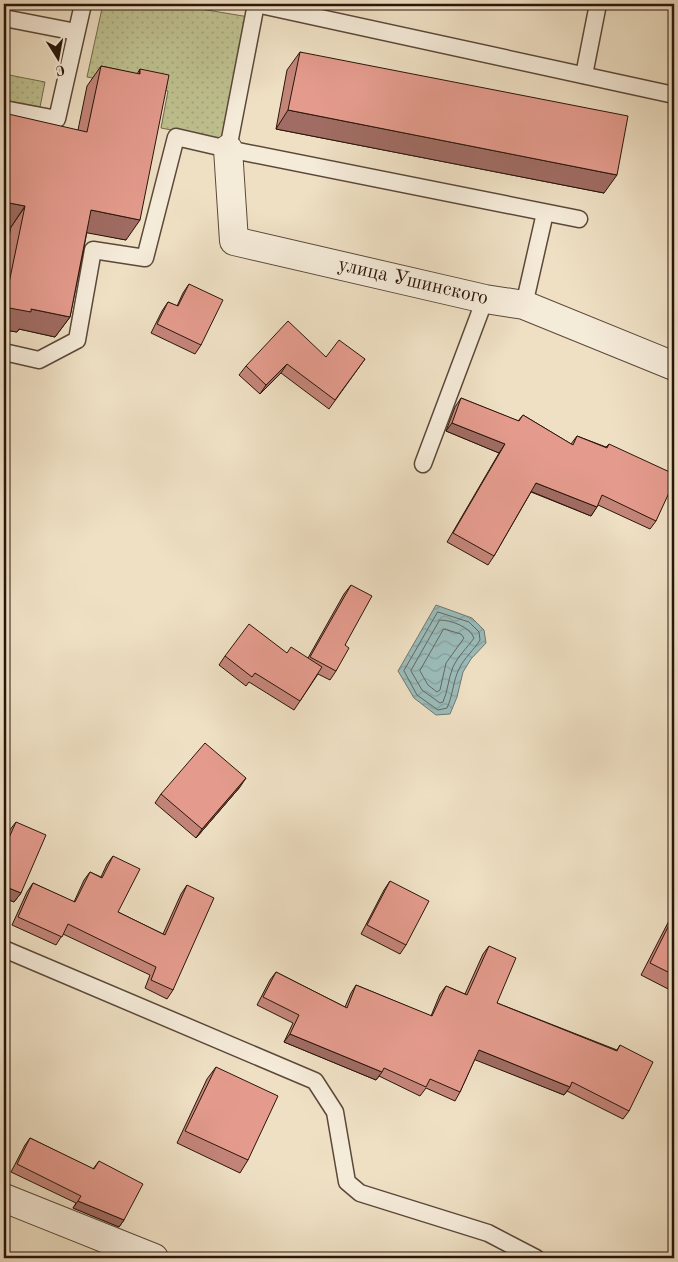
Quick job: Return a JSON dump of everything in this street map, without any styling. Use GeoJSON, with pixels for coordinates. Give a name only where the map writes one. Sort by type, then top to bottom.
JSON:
{"type":"FeatureCollection","features":[{"type":"Feature","properties":{"kind":"street","name":"улица Ушинского"},"geometry":{"type":"LineString","coordinates":[[228,149],[234,241],[485,299],[524,305],[674,366]]}},
{"type":"Feature","properties":{"kind":"street"},"geometry":{"type":"LineString","coordinates":[[4,1198],[139,1257]]}},
{"type":"Feature","properties":{"kind":"lane"},"geometry":{"type":"LineString","coordinates":[[4,109],[57,119],[83,4]]}},
{"type":"Feature","properties":{"kind":"lane"},"geometry":{"type":"LineString","coordinates":[[228,149],[256,4],[286,7],[674,95]]}},
{"type":"Feature","properties":{"kind":"lane"},"geometry":{"type":"LineString","coordinates":[[584,75],[598,4]]}},
{"type":"Feature","properties":{"kind":"lane"},"geometry":{"type":"LineString","coordinates":[[4,18],[76,32]]}},
{"type":"Feature","properties":{"kind":"lane"},"geometry":{"type":"LineString","coordinates":[[4,352],[39,360],[77,340],[93,250],[145,258],[176,138],[579,219]]}},
{"type":"Feature","properties":{"kind":"lane"},"geometry":{"type":"LineString","coordinates":[[524,305],[545,212]]}},
{"type":"Feature","properties":{"kind":"lane"},"geometry":{"type":"LineString","coordinates":[[423,464],[485,299]]}},
{"type":"Feature","properties":{"kind":"lane"},"geometry":{"type":"LineString","coordinates":[[4,949],[315,1081],[335,1112],[347,1182],[360,1194],[488,1233],[536,1258]]}},
{"type":"Feature","properties":{"kind":"green space"},"geometry":{"type":"Polygon","coordinates":[[[103,4],[171,4],[249,17],[224,140],[161,128],[168,91],[87,77],[103,4]]]}},
{"type":"Feature","properties":{"kind":"green space"},"geometry":{"type":"Polygon","coordinates":[[[4,74],[45,82],[40,107],[4,100],[4,74]]]}},
{"type":"Feature","properties":{"kind":"water"},"geometry":{"type":"Polygon","coordinates":[[[436,605],[472,618],[484,630],[486,643],[471,659],[463,672],[457,697],[450,714],[436,715],[414,698],[398,671],[436,605]]]}},
{"type":"Feature","properties":{"kind":"building"},"geometry":{"type":"Polygon","coordinates":[[[300,52],[628,116],[617,175],[288,110],[300,52]]]}},
{"type":"Feature","properties":{"kind":"building"},"geometry":{"type":"Polygon","coordinates":[[[101,66],[140,74],[140,69],[169,75],[140,220],[91,210],[70,317],[31,309],[31,312],[4,307],[25,206],[4,202],[4,113],[87,132],[101,66]]]}},
{"type":"Feature","properties":{"kind":"building"},"geometry":{"type":"Polygon","coordinates":[[[189,284],[223,300],[201,345],[157,324],[168,302],[178,306],[189,284]]]}},
{"type":"Feature","properties":{"kind":"building"},"geometry":{"type":"Polygon","coordinates":[[[288,321],[326,357],[339,340],[365,359],[335,400],[287,364],[266,385],[246,366],[288,321]]]}},
{"type":"Feature","properties":{"kind":"building"},"geometry":{"type":"Polygon","coordinates":[[[461,398],[519,421],[523,415],[573,445],[577,436],[607,448],[609,444],[674,474],[674,482],[656,521],[602,495],[597,507],[536,483],[494,556],[453,533],[505,444],[452,423],[461,398]]]}},
{"type":"Feature","properties":{"kind":"building"},"geometry":{"type":"Polygon","coordinates":[[[351,585],[372,596],[345,645],[349,648],[336,671],[310,657],[351,585]]]}},
{"type":"Feature","properties":{"kind":"building"},"geometry":{"type":"Polygon","coordinates":[[[249,624],[287,653],[291,647],[322,667],[300,701],[255,673],[252,677],[225,656],[249,624]]]}},
{"type":"Feature","properties":{"kind":"building"},"geometry":{"type":"Polygon","coordinates":[[[205,743],[246,778],[202,829],[161,794],[205,743]]]}},
{"type":"Feature","properties":{"kind":"building"},"geometry":{"type":"Polygon","coordinates":[[[16,822],[46,835],[21,893],[4,886],[4,849],[16,822]]]}},
{"type":"Feature","properties":{"kind":"building"},"geometry":{"type":"Polygon","coordinates":[[[113,856],[140,869],[118,912],[165,935],[187,885],[214,898],[173,990],[151,980],[156,967],[68,924],[62,937],[18,917],[33,883],[75,902],[90,872],[102,878],[113,856]]]}},
{"type":"Feature","properties":{"kind":"building"},"geometry":{"type":"Polygon","coordinates":[[[390,881],[429,901],[406,945],[367,925],[390,881]]]}},
{"type":"Feature","properties":{"kind":"building"},"geometry":{"type":"Polygon","coordinates":[[[674,915],[674,975],[650,963],[674,915]]]}},
{"type":"Feature","properties":{"kind":"building"},"geometry":{"type":"Polygon","coordinates":[[[489,946],[516,958],[497,1003],[617,1051],[620,1045],[653,1062],[629,1111],[572,1082],[570,1087],[479,1050],[460,1092],[430,1079],[426,1087],[384,1068],[382,1072],[290,1034],[299,1015],[263,997],[276,972],[347,1008],[356,985],[432,1016],[446,986],[467,995],[489,946]]]}},
{"type":"Feature","properties":{"kind":"building"},"geometry":{"type":"Polygon","coordinates":[[[216,1067],[278,1096],[248,1160],[185,1131],[216,1067]]]}},
{"type":"Feature","properties":{"kind":"building"},"geometry":{"type":"Polygon","coordinates":[[[30,1138],[94,1169],[99,1161],[143,1184],[124,1220],[78,1201],[81,1196],[17,1164],[30,1138]]]}}]}
